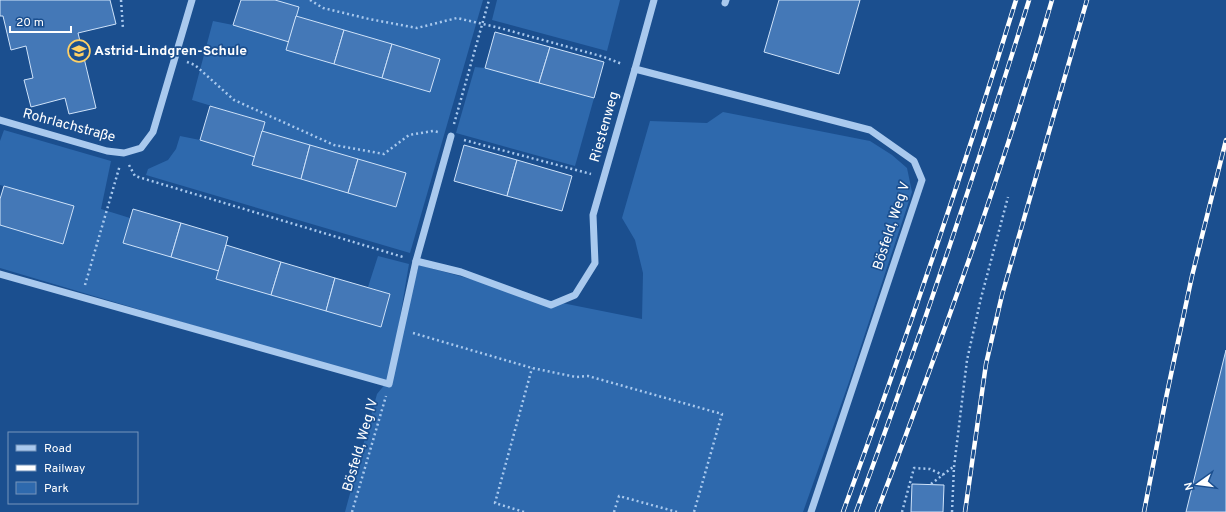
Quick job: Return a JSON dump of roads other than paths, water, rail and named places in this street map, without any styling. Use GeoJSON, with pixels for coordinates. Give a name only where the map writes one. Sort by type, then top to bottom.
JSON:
{"type":"FeatureCollection","features":[{"type":"Feature","properties":{"kind":"street","name":"Rohrlachstraße"},"geometry":{"type":"LineString","coordinates":[[0,120],[107,151],[124,153],[141,148],[153,132],[192,0]]}},
{"type":"Feature","properties":{"kind":"street","name":"Riestenweg"},"geometry":{"type":"LineString","coordinates":[[416,260],[461,272],[551,305],[575,295],[595,263],[592,215],[654,0]]}},
{"type":"Feature","properties":{"kind":"street","name":"Bösfeld, Weg V"},"geometry":{"type":"LineString","coordinates":[[635,69],[870,130],[914,161],[922,180],[811,512]]}},
{"type":"Feature","properties":{"kind":"street"},"geometry":{"type":"LineString","coordinates":[[0,274],[389,384],[416,260],[451,136]]}},
{"type":"Feature","properties":{"kind":"railway"},"geometry":{"type":"LineString","coordinates":[[843,512],[933,257],[1016,0]]}},
{"type":"Feature","properties":{"kind":"railway"},"geometry":{"type":"LineString","coordinates":[[856,512],[946,257],[1029,0]]}},
{"type":"Feature","properties":{"kind":"railway"},"geometry":{"type":"LineString","coordinates":[[877,512],[970,258],[1013,129],[1052,0]]}},
{"type":"Feature","properties":{"kind":"railway"},"geometry":{"type":"LineString","coordinates":[[965,512],[986,364],[1002,295],[1087,0]]}},
{"type":"Feature","properties":{"kind":"railway"},"geometry":{"type":"LineString","coordinates":[[1144,512],[1192,276],[1226,140]]}},
{"type":"Feature","properties":{"kind":"place","name":"Astrid-Lindgren-Schule"},"geometry":{"type":"Point","coordinates":[79,51]}}]}
